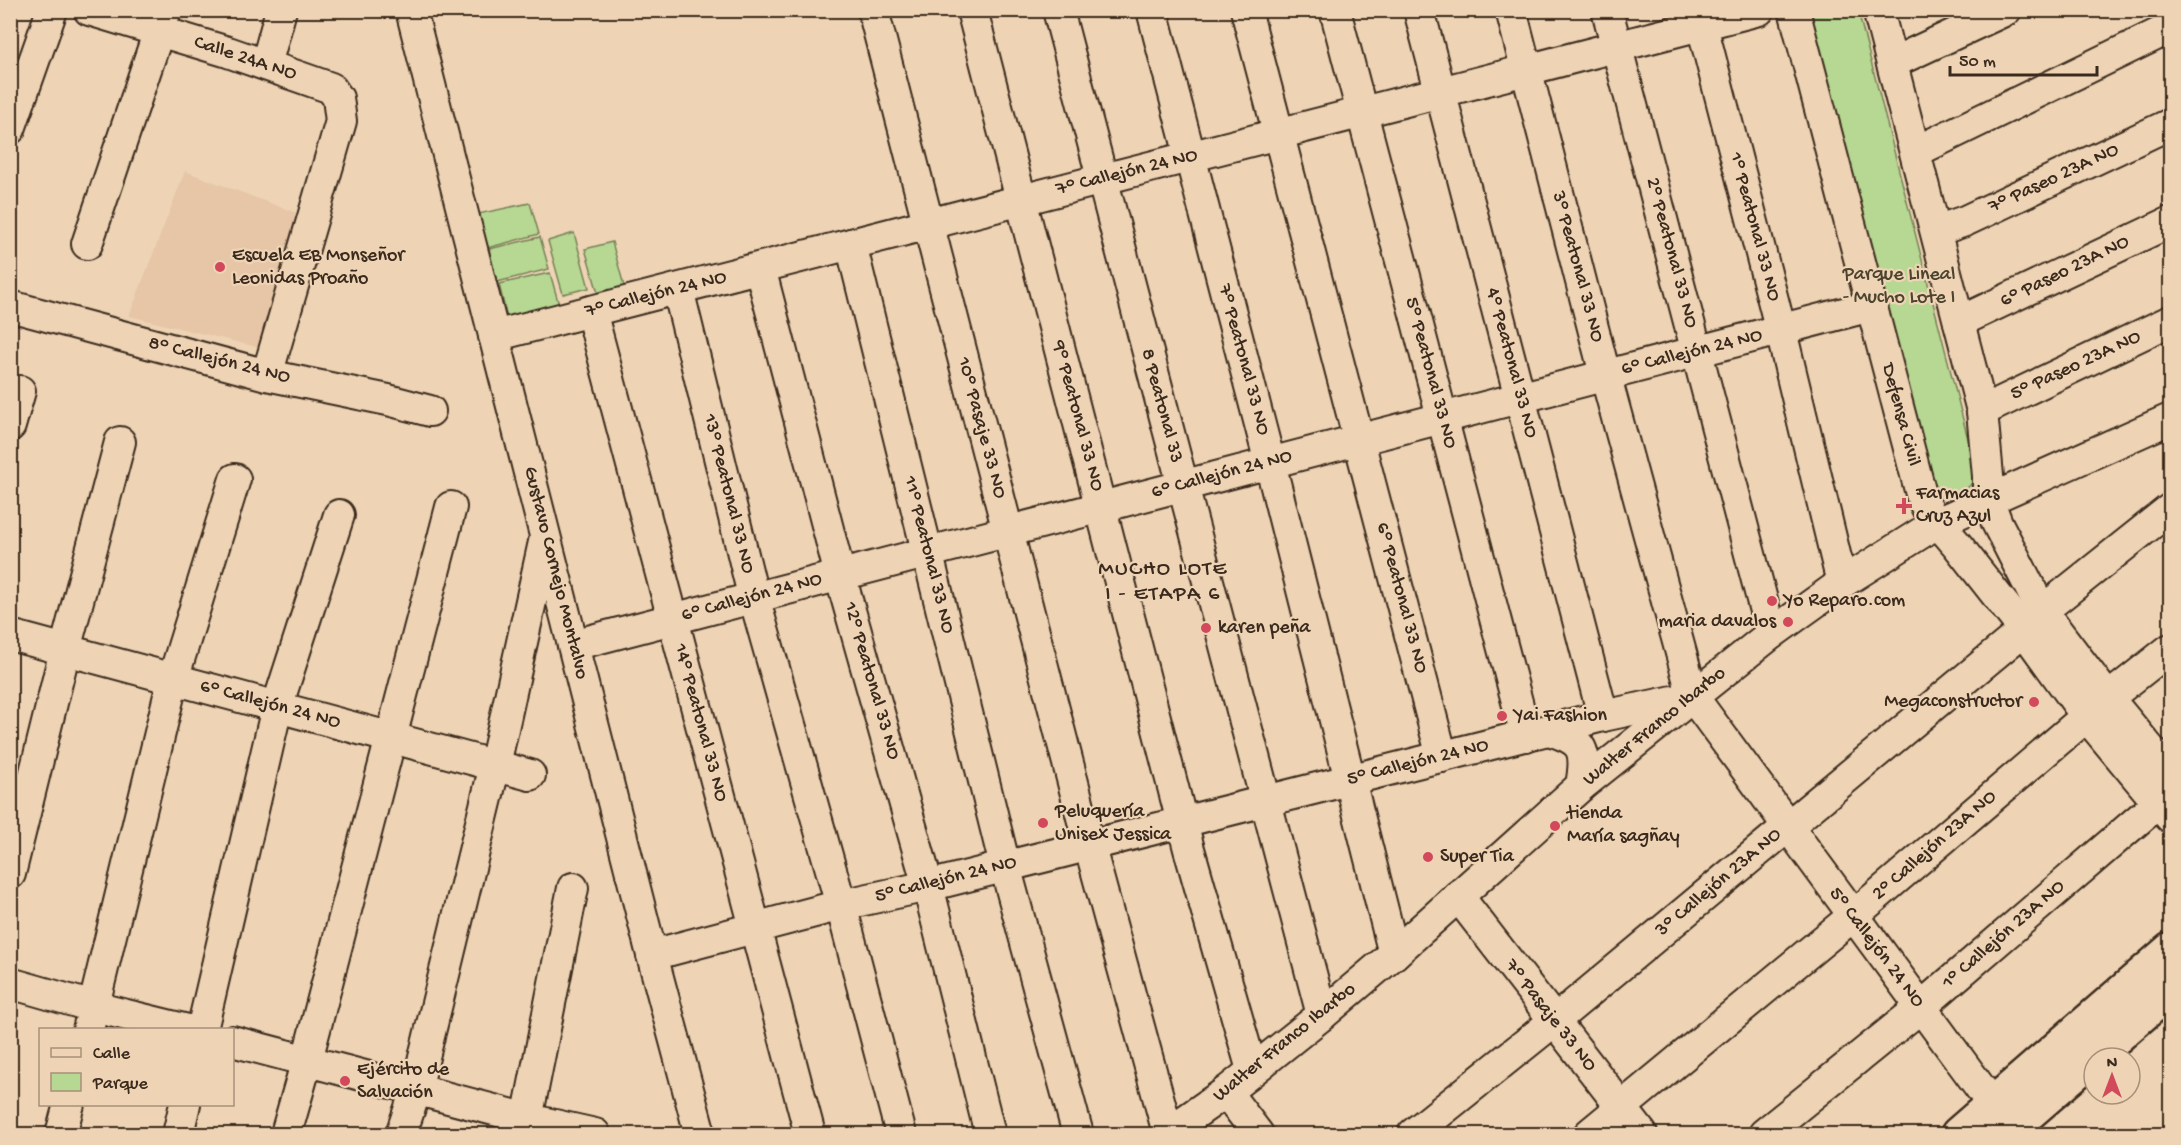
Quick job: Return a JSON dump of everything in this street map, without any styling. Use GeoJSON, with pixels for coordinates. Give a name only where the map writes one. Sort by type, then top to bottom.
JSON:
{"type":"FeatureCollection","features":[{"type":"Feature","properties":{"kind":"main road"},"geometry":{"type":"LineString","coordinates":[[1958,1134],[2170,950]]}},
{"type":"Feature","properties":{"kind":"main road"},"geometry":{"type":"LineString","coordinates":[[2005,1134],[2170,992]]}},
{"type":"Feature","properties":{"kind":"street"},"geometry":{"type":"LineString","coordinates":[[10,129],[52,10]]}},
{"type":"Feature","properties":{"kind":"street","name":"Calle 24A NO"},"geometry":{"type":"LineString","coordinates":[[89,10],[162,21],[266,65],[331,88],[338,99],[341,120],[267,375]]}},
{"type":"Feature","properties":{"kind":"street"},"geometry":{"type":"LineString","coordinates":[[266,65],[281,10]]}},
{"type":"Feature","properties":{"kind":"street","name":"Gustavo Cornejo Montalvo"},"geometry":{"type":"LineString","coordinates":[[411,10],[652,955],[700,1134]]}},
{"type":"Feature","properties":{"kind":"street","name":"10° Pasaje 33 NO"},"geometry":{"type":"LineString","coordinates":[[873,10],[1089,845],[1167,1134]]}},
{"type":"Feature","properties":{"kind":"street","name":"9° Peatonal 33 NO"},"geometry":{"type":"LineString","coordinates":[[972,10],[1182,822],[1252,1070]]}},
{"type":"Feature","properties":{"kind":"street","name":"8 Peatonal 33"},"geometry":{"type":"LineString","coordinates":[[1058,10],[1322,1015]]}},
{"type":"Feature","properties":{"kind":"street","name":"7° Peatonal 33 NO"},"geometry":{"type":"LineString","coordinates":[[1152,10],[1270,463],[1394,954]]}},
{"type":"Feature","properties":{"kind":"street"},"geometry":{"type":"LineString","coordinates":[[1246,10],[1279,134]]}},
{"type":"Feature","properties":{"kind":"street","name":"5° Peatonal 33 NO"},"geometry":{"type":"LineString","coordinates":[[1335,10],[1442,418],[1537,733]]}},
{"type":"Feature","properties":{"kind":"street","name":"4° Peatonal 33 NO"},"geometry":{"type":"LineString","coordinates":[[1419,10],[1603,716]]}},
{"type":"Feature","properties":{"kind":"street","name":"3° Peatonal 33 NO"},"geometry":{"type":"LineString","coordinates":[[1511,10],[1606,376],[1693,697]]}},
{"type":"Feature","properties":{"kind":"street","name":"2° Peatonal 33 NO"},"geometry":{"type":"LineString","coordinates":[[1607,10],[1771,634]]}},
{"type":"Feature","properties":{"kind":"street","name":"7° Callejón 24 NO"},"geometry":{"type":"LineString","coordinates":[[494,336],[1617,47],[1700,18],[1759,10]]}},
{"type":"Feature","properties":{"kind":"street","name":"Defensa Civil"},"geometry":{"type":"LineString","coordinates":[[1794,10],[1922,498],[1937,523],[2033,620],[2097,707],[2165,810]]}},
{"type":"Feature","properties":{"kind":"street","name":"Defensa Civil"},"geometry":{"type":"LineString","coordinates":[[1878,10],[1982,411],[1988,499],[2033,620]]}},
{"type":"Feature","properties":{"kind":"street"},"geometry":{"type":"LineString","coordinates":[[1892,63],[2007,10]]}},
{"type":"Feature","properties":{"kind":"street","name":"1° Peatonal 33 NO"},"geometry":{"type":"LineString","coordinates":[[1700,18],[1781,331],[1842,583]]}},
{"type":"Feature","properties":{"kind":"street"},"geometry":{"type":"LineString","coordinates":[[87,244],[162,21]]}},
{"type":"Feature","properties":{"kind":"street"},"geometry":{"type":"LineString","coordinates":[[1915,152],[2170,28]]}},
{"type":"Feature","properties":{"kind":"street","name":"7° Paseo 23A NO"},"geometry":{"type":"LineString","coordinates":[[1936,231],[1965,220],[2170,124]]}},
{"type":"Feature","properties":{"kind":"street","name":"6° Peatonal 33 NO"},"geometry":{"type":"LineString","coordinates":[[1279,134],[1442,756]]}},
{"type":"Feature","properties":{"kind":"street","name":"6° Paseo 23A NO"},"geometry":{"type":"LineString","coordinates":[[1959,322],[2170,222]]}},
{"type":"Feature","properties":{"kind":"street","name":"11° Peatonal 33 NO"},"geometry":{"type":"LineString","coordinates":[[851,244],[1005,866],[1078,1134]]}},
{"type":"Feature","properties":{"kind":"street","name":"12° Peatonal 33 NO"},"geometry":{"type":"LineString","coordinates":[[760,268],[840,575],[927,886],[990,1134]]}},
{"type":"Feature","properties":{"kind":"street","name":"13° Peatonal 33 NO"},"geometry":{"type":"LineString","coordinates":[[678,289],[754,597],[841,905],[901,1134]]}},
{"type":"Feature","properties":{"kind":"street","name":"8° Callejón 24 NO"},"geometry":{"type":"LineString","coordinates":[[10,306],[267,375],[430,411]]}},
{"type":"Feature","properties":{"kind":"street","name":"6° Callejón 24 NO"},"geometry":{"type":"LineString","coordinates":[[573,645],[1871,306]]}},
{"type":"Feature","properties":{"kind":"street","name":"14° Peatonal 33 NO"},"geometry":{"type":"LineString","coordinates":[[591,311],[810,1134]]}},
{"type":"Feature","properties":{"kind":"street","name":"5° Paseo 23A NO"},"geometry":{"type":"LineString","coordinates":[[1982,411],[2170,321]]}},
{"type":"Feature","properties":{"kind":"street"},"geometry":{"type":"LineString","coordinates":[[10,426],[20,391]]}},
{"type":"Feature","properties":{"kind":"street","name":"Walter Franco Ibarbo"},"geometry":{"type":"LineString","coordinates":[[1167,1134],[1226,1092],[1322,1015],[1394,954],[1581,786],[1771,634],[1842,583],[1937,523],[2170,419]]}},
{"type":"Feature","properties":{"kind":"street"},"geometry":{"type":"LineString","coordinates":[[10,873],[65,650],[120,442]]}},
{"type":"Feature","properties":{"kind":"street"},"geometry":{"type":"LineString","coordinates":[[91,1018],[173,679],[235,479]]}},
{"type":"Feature","properties":{"kind":"street"},"geometry":{"type":"LineString","coordinates":[[286,1134],[451,507]]}},
{"type":"Feature","properties":{"kind":"street","name":"3° Callejón 23A NO"},"geometry":{"type":"LineString","coordinates":[[1413,1134],[1554,1021],[2170,508]]}},
{"type":"Feature","properties":{"kind":"street"},"geometry":{"type":"LineString","coordinates":[[202,1028],[277,707],[339,515]]}},
{"type":"Feature","properties":{"kind":"street"},"geometry":{"type":"LineString","coordinates":[[401,1134],[416,1090],[495,765],[545,536]]}},
{"type":"Feature","properties":{"kind":"street","name":"6° Callejón 24 NO"},"geometry":{"type":"LineString","coordinates":[[10,635],[530,775]]}},
{"type":"Feature","properties":{"kind":"street","name":"2° Callejón 23A NO"},"geometry":{"type":"LineString","coordinates":[[1589,1134],[1853,916],[2097,707],[2170,649]]}},
{"type":"Feature","properties":{"kind":"street","name":"5° Callejón 24 NO"},"geometry":{"type":"LineString","coordinates":[[652,955],[841,905],[927,886],[1603,716],[1693,697],[1786,827],[1993,1105]]}},
{"type":"Feature","properties":{"kind":"street","name":"Defensa Civil"},"geometry":{"type":"LineString","coordinates":[[2097,707],[2170,773]]}},
{"type":"Feature","properties":{"kind":"street"},"geometry":{"type":"LineString","coordinates":[[1537,733],[1564,734],[1575,740],[1582,748],[1585,759],[1581,786]]}},
{"type":"Feature","properties":{"kind":"street","name":"1° Callejón 23A NO"},"geometry":{"type":"LineString","coordinates":[[1764,1134],[2165,810]]}},
{"type":"Feature","properties":{"kind":"street"},"geometry":{"type":"LineString","coordinates":[[526,1127],[573,888]]}},
{"type":"Feature","properties":{"kind":"street","name":"7° Pasaje 33 NO"},"geometry":{"type":"LineString","coordinates":[[1458,896],[1642,1134]]}},
{"type":"Feature","properties":{"kind":"street"},"geometry":{"type":"LineString","coordinates":[[10,983],[91,1018],[179,1028]]}},
{"type":"Feature","properties":{"kind":"street"},"geometry":{"type":"LineString","coordinates":[[234,1042],[416,1090],[526,1127],[595,1134]]}},
{"type":"Feature","properties":{"kind":"street"},"geometry":{"type":"LineString","coordinates":[[1226,1092],[1258,1134]]}},
{"type":"Feature","properties":{"kind":"street"},"geometry":{"type":"LineString","coordinates":[[61,1134],[68,1106]]}},
{"type":"Feature","properties":{"kind":"street"},"geometry":{"type":"LineString","coordinates":[[177,1134],[184,1106]]}},
{"type":"Feature","properties":{"kind":"shaded area","name":"Escuela EB Monseñor Leonidas Proaño"},"geometry":{"type":"Polygon","coordinates":[[[185,171],[307,217],[265,349],[129,316],[185,171]]]}},
{"type":"Feature","properties":{"kind":"green space","name":"Parque Lineal - Mucho Lote I"},"geometry":{"type":"Polygon","coordinates":[[[1800,11],[1858,11],[1977,474],[1970,486],[1953,496],[1946,497],[1933,492],[1800,11]]]}},
{"type":"Feature","properties":{"kind":"green space"},"geometry":{"type":"Polygon","coordinates":[[[530,203],[539,234],[487,248],[478,214],[530,203]]]}},
{"type":"Feature","properties":{"kind":"green space"},"geometry":{"type":"Polygon","coordinates":[[[574,233],[589,288],[563,294],[548,241],[574,233]]]}},
{"type":"Feature","properties":{"kind":"green space"},"geometry":{"type":"Polygon","coordinates":[[[540,237],[549,269],[497,282],[489,249],[540,237]]]}},
{"type":"Feature","properties":{"kind":"green space"},"geometry":{"type":"Polygon","coordinates":[[[612,242],[627,297],[601,303],[585,249],[612,242]]]}},
{"type":"Feature","properties":{"kind":"green space"},"geometry":{"type":"Polygon","coordinates":[[[550,273],[559,305],[507,318],[499,284],[550,273]]]}},
{"type":"Feature","properties":{"kind":"place","name":"Escuela EB Monseñor Leonidas Proaño"},"geometry":{"type":"Point","coordinates":[220,267]}},
{"type":"Feature","properties":{"kind":"place","name":"Farmacias Cruz Azul"},"geometry":{"type":"Point","coordinates":[1904,506]}},
{"type":"Feature","properties":{"kind":"place","name":"Yo Reparo.com"},"geometry":{"type":"Point","coordinates":[1772,601]}},
{"type":"Feature","properties":{"kind":"place","name":"maria davalos"},"geometry":{"type":"Point","coordinates":[1788,622]}},
{"type":"Feature","properties":{"kind":"place","name":"karen peña"},"geometry":{"type":"Point","coordinates":[1206,628]}},
{"type":"Feature","properties":{"kind":"place","name":"Megaconstructor"},"geometry":{"type":"Point","coordinates":[2034,702]}},
{"type":"Feature","properties":{"kind":"place","name":"Yai Fashion"},"geometry":{"type":"Point","coordinates":[1502,716]}},
{"type":"Feature","properties":{"kind":"place","name":"Peluquería Unisex Jessica"},"geometry":{"type":"Point","coordinates":[1043,823]}},
{"type":"Feature","properties":{"kind":"place","name":"tienda María sagñay"},"geometry":{"type":"Point","coordinates":[1555,826]}},
{"type":"Feature","properties":{"kind":"place","name":"Super Tia"},"geometry":{"type":"Point","coordinates":[1428,857]}},
{"type":"Feature","properties":{"kind":"place","name":"Ejército de Salvación"},"geometry":{"type":"Point","coordinates":[345,1081]}},
{"type":"Feature","properties":{"kind":"district","name":"MUCHO LOTE I - ETAPA 6"},"geometry":{"type":"Point","coordinates":[1163,582]}}]}
